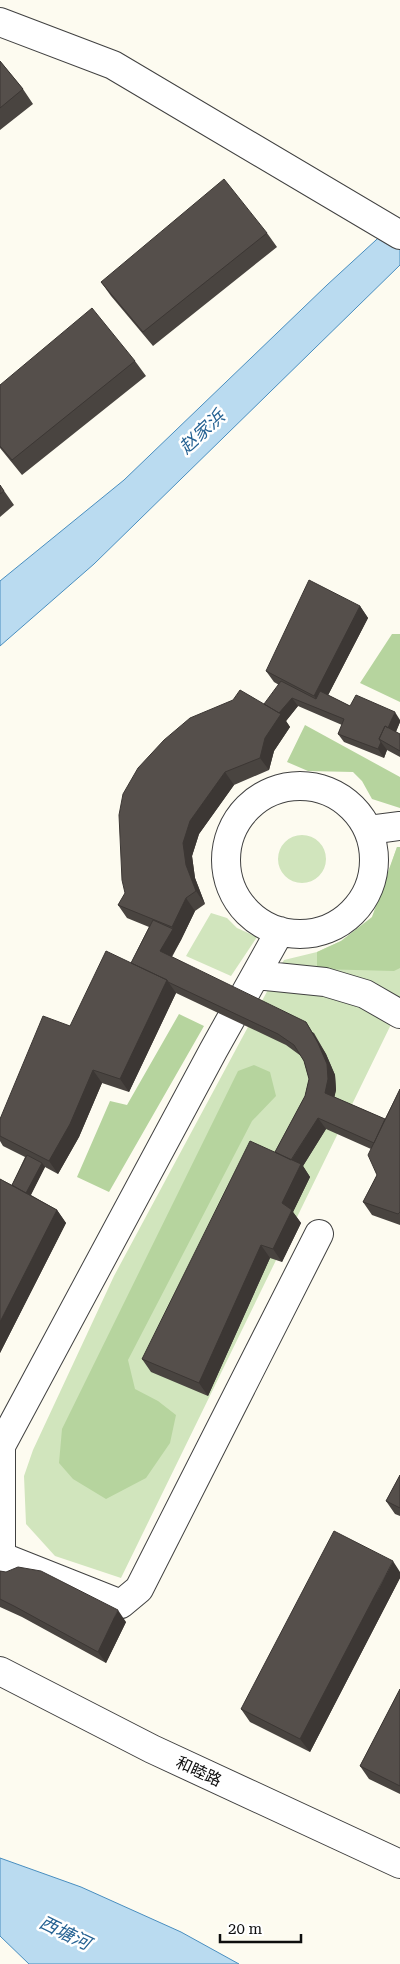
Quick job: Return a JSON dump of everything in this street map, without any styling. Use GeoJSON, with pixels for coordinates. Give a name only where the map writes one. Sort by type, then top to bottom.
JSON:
{"type":"FeatureCollection","features":[{"type":"Feature","properties":{"kind":"street"},"geometry":{"type":"LineString","coordinates":[[0,22],[113,65],[400,236]]}},
{"type":"Feature","properties":{"kind":"street"},"geometry":{"type":"LineString","coordinates":[[289,786],[314,786],[337,795],[356,809],[369,830],[375,852],[373,876],[364,898],[348,916],[328,929],[304,934],[280,931],[258,921],[240,903],[229,880],[226,856],[231,831],[245,810],[265,794],[273,791],[289,786]]}},
{"type":"Feature","properties":{"kind":"street"},"geometry":{"type":"LineString","coordinates":[[369,830],[400,826]]}},
{"type":"Feature","properties":{"kind":"street"},"geometry":{"type":"LineString","coordinates":[[280,931],[212,1051],[0,1447],[1,1556],[122,1604],[139,1589],[319,1234]]}},
{"type":"Feature","properties":{"kind":"street"},"geometry":{"type":"LineString","coordinates":[[256,975],[325,982],[365,994],[400,1014]]}},
{"type":"Feature","properties":{"kind":"street","name":"和睦路"},"geometry":{"type":"LineString","coordinates":[[0,1671],[152,1749],[400,1864]]}},
{"type":"Feature","properties":{"kind":"green space"},"geometry":{"type":"Polygon","coordinates":[[[392,634],[400,634],[400,702],[360,683],[392,634]]]}},
{"type":"Feature","properties":{"kind":"green space"},"geometry":{"type":"Polygon","coordinates":[[[305,725],[400,777],[400,808],[372,799],[362,781],[353,772],[308,771],[287,762],[305,725]]]}},
{"type":"Feature","properties":{"kind":"green space"},"geometry":{"type":"Polygon","coordinates":[[[297,835],[307,835],[319,842],[326,854],[326,864],[319,876],[307,883],[297,883],[289,879],[282,872],[278,864],[278,854],[282,846],[289,839],[297,835]]]}},
{"type":"Feature","properties":{"kind":"green space"},"geometry":{"type":"Polygon","coordinates":[[[397,847],[400,847],[400,1006],[121,1578],[55,1556],[26,1524],[24,1476],[33,1450],[114,1276],[284,960],[317,952],[341,941],[372,918],[397,847]]]}},
{"type":"Feature","properties":{"kind":"green space"},"geometry":{"type":"Polygon","coordinates":[[[397,847],[400,847],[400,968],[394,971],[317,969],[317,952],[341,941],[372,917],[397,847]]]}},
{"type":"Feature","properties":{"kind":"green space"},"geometry":{"type":"Polygon","coordinates":[[[211,913],[227,918],[237,928],[257,937],[231,976],[186,956],[211,913]]]}},
{"type":"Feature","properties":{"kind":"green space"},"geometry":{"type":"Polygon","coordinates":[[[179,1014],[204,1026],[109,1192],[77,1177],[110,1101],[127,1105],[179,1014]]]}},
{"type":"Feature","properties":{"kind":"green space"},"geometry":{"type":"Polygon","coordinates":[[[254,1065],[270,1072],[276,1096],[252,1121],[128,1360],[135,1389],[158,1401],[176,1415],[170,1443],[146,1478],[106,1499],[73,1479],[59,1463],[62,1429],[238,1071],[254,1065]]]}},
{"type":"Feature","properties":{"kind":"water","name":"赵家浜"},"geometry":{"type":"Polygon","coordinates":[[[400,218],[400,265],[94,564],[0,646],[0,581],[124,480],[327,285],[400,218]]]}},
{"type":"Feature","properties":{"kind":"water","name":"西塘河"},"geometry":{"type":"Polygon","coordinates":[[[0,1858],[81,1887],[181,1932],[239,1964],[29,1964],[0,1936],[0,1858]]]}},
{"type":"Feature","properties":{"kind":"building"},"geometry":{"type":"Polygon","coordinates":[[[0,61],[23,89],[0,108],[0,61]]]}},
{"type":"Feature","properties":{"kind":"building"},"geometry":{"type":"Polygon","coordinates":[[[224,179],[267,233],[143,332],[101,282],[224,179]]]}},
{"type":"Feature","properties":{"kind":"building"},"geometry":{"type":"Polygon","coordinates":[[[92,308],[135,361],[12,460],[0,446],[0,385],[92,308]]]}},
{"type":"Feature","properties":{"kind":"building"},"geometry":{"type":"Polygon","coordinates":[[[0,485],[4,491],[0,494],[0,485]]]}},
{"type":"Feature","properties":{"kind":"building"},"geometry":{"type":"Polygon","coordinates":[[[309,580],[360,606],[314,696],[266,671],[309,580]]]}},
{"type":"Feature","properties":{"kind":"building"},"geometry":{"type":"Polygon","coordinates":[[[281,681],[316,699],[320,691],[350,706],[356,695],[395,712],[388,728],[385,726],[379,739],[381,742],[378,749],[338,734],[344,719],[292,698],[279,713],[264,704],[281,681]]]}},
{"type":"Feature","properties":{"kind":"building"},"geometry":{"type":"Polygon","coordinates":[[[240,690],[281,714],[265,738],[260,758],[225,772],[190,821],[183,843],[186,865],[196,891],[186,898],[172,927],[118,905],[125,893],[122,880],[119,815],[123,794],[138,768],[164,740],[190,718],[233,700],[240,690]]]}},
{"type":"Feature","properties":{"kind":"building"},"geometry":{"type":"Polygon","coordinates":[[[385,726],[400,734],[400,751],[379,739],[385,726]]]}},
{"type":"Feature","properties":{"kind":"building"},"geometry":{"type":"Polygon","coordinates":[[[153,920],[173,929],[160,951],[306,1022],[327,1064],[328,1079],[325,1093],[385,1119],[374,1143],[318,1118],[291,1160],[275,1152],[305,1096],[309,1079],[304,1061],[294,1045],[278,1034],[131,963],[153,920]]]}},
{"type":"Feature","properties":{"kind":"building"},"geometry":{"type":"Polygon","coordinates":[[[106,951],[167,980],[120,1079],[93,1070],[70,1124],[49,1161],[0,1136],[0,1119],[43,1016],[70,1026],[106,951]]]}},
{"type":"Feature","properties":{"kind":"building"},"geometry":{"type":"Polygon","coordinates":[[[400,1089],[400,1212],[398,1214],[363,1202],[377,1175],[368,1155],[400,1089]]]}},
{"type":"Feature","properties":{"kind":"building"},"geometry":{"type":"Polygon","coordinates":[[[250,1141],[301,1164],[282,1203],[292,1210],[273,1249],[261,1245],[199,1383],[142,1359],[250,1141]]]}},
{"type":"Feature","properties":{"kind":"building"},"geometry":{"type":"Polygon","coordinates":[[[27,1155],[42,1163],[26,1193],[12,1185],[27,1155]]]}},
{"type":"Feature","properties":{"kind":"building"},"geometry":{"type":"Polygon","coordinates":[[[0,1179],[57,1210],[0,1322],[0,1179]]]}},
{"type":"Feature","properties":{"kind":"building"},"geometry":{"type":"Polygon","coordinates":[[[400,1475],[400,1508],[386,1501],[400,1475]]]}},
{"type":"Feature","properties":{"kind":"building"},"geometry":{"type":"Polygon","coordinates":[[[334,1531],[393,1561],[300,1739],[241,1709],[334,1531]]]}},
{"type":"Feature","properties":{"kind":"building"},"geometry":{"type":"Polygon","coordinates":[[[18,1567],[41,1571],[118,1610],[98,1652],[0,1599],[0,1571],[6,1572],[18,1567]]]}},
{"type":"Feature","properties":{"kind":"building"},"geometry":{"type":"Polygon","coordinates":[[[400,1689],[400,1786],[360,1766],[400,1689]]]}}]}
